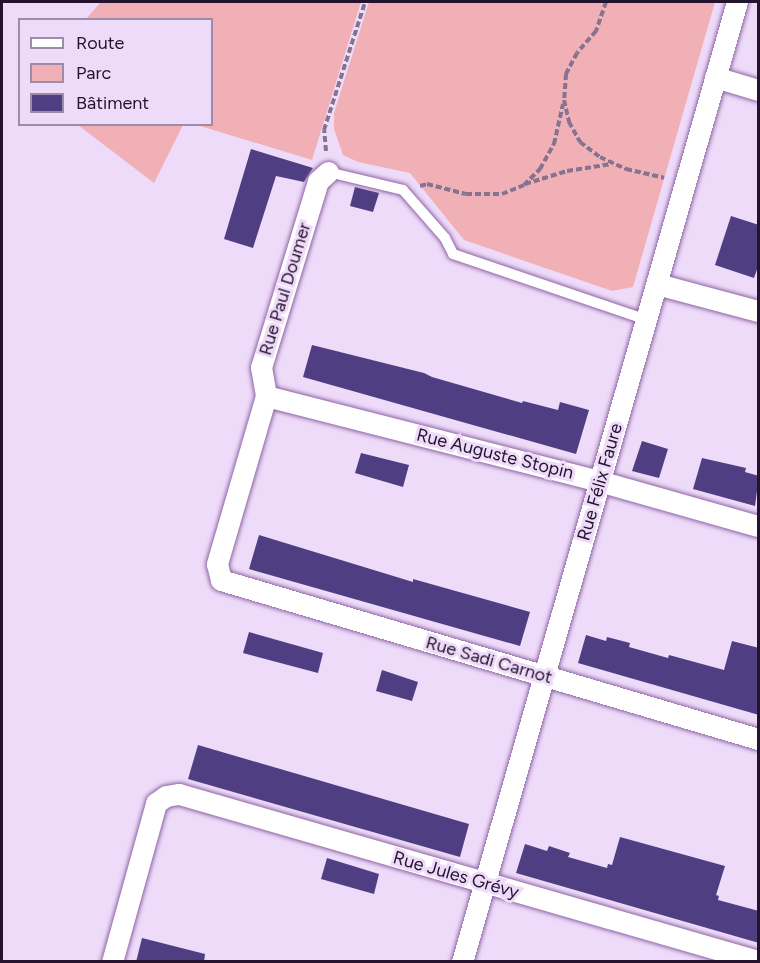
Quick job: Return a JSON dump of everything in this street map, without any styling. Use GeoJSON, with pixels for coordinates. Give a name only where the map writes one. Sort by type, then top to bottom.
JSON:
{"type":"FeatureCollection","features":[{"type":"Feature","properties":{"kind":"street","name":"Rue Félix Faure"},"geometry":{"type":"LineString","coordinates":[[462,962],[736,2]]}},
{"type":"Feature","properties":{"kind":"street"},"geometry":{"type":"LineString","coordinates":[[715,77],[759,90]]}},
{"type":"Feature","properties":{"kind":"street","name":"Rue Paul Doumer"},"geometry":{"type":"LineString","coordinates":[[221,580],[217,564],[266,396],[261,367],[318,181],[328,172]]}},
{"type":"Feature","properties":{"kind":"street"},"geometry":{"type":"LineString","coordinates":[[657,284],[759,311]]}},
{"type":"Feature","properties":{"kind":"street","name":"Rue Auguste Stopin"},"geometry":{"type":"LineString","coordinates":[[266,396],[599,481],[759,526]]}},
{"type":"Feature","properties":{"kind":"street","name":"Rue Sadi Carnot"},"geometry":{"type":"LineString","coordinates":[[221,580],[759,739]]}},
{"type":"Feature","properties":{"kind":"street","name":"Rue Jules Grévy"},"geometry":{"type":"LineString","coordinates":[[112,962],[156,803],[166,796],[179,794],[759,962]]}},
{"type":"Feature","properties":{"kind":"lane"},"geometry":{"type":"LineString","coordinates":[[328,172],[403,190],[444,238],[453,254],[647,320]]}},
{"type":"Feature","properties":{"kind":"path"},"geometry":{"type":"LineString","coordinates":[[328,172],[324,130],[365,2]]}},
{"type":"Feature","properties":{"kind":"path"},"geometry":{"type":"LineString","coordinates":[[524,185],[540,169],[554,144],[564,100],[566,74],[577,53],[596,31],[606,2]]}},
{"type":"Feature","properties":{"kind":"path"},"geometry":{"type":"LineString","coordinates":[[564,100],[569,123],[580,142],[600,157],[626,169],[685,183]]}},
{"type":"Feature","properties":{"kind":"path"},"geometry":{"type":"LineString","coordinates":[[403,190],[427,184],[466,194],[502,194],[567,171],[613,163]]}},
{"type":"Feature","properties":{"kind":"green space"},"geometry":{"type":"Polygon","coordinates":[[[101,2],[361,2],[312,160],[200,126],[213,126],[213,18],[87,18],[101,2]]]}},
{"type":"Feature","properties":{"kind":"green space"},"geometry":{"type":"Polygon","coordinates":[[[369,2],[715,2],[633,287],[612,291],[464,240],[410,173],[358,162],[343,155],[334,129],[334,113],[369,2]]]}},
{"type":"Feature","properties":{"kind":"green space"},"geometry":{"type":"Polygon","coordinates":[[[79,126],[182,126],[154,183],[79,126]]]}},
{"type":"Feature","properties":{"kind":"building"},"geometry":{"type":"Polygon","coordinates":[[[251,149],[313,168],[304,182],[276,176],[253,248],[224,239],[251,149]]]}},
{"type":"Feature","properties":{"kind":"building"},"geometry":{"type":"Polygon","coordinates":[[[355,187],[379,193],[373,212],[350,206],[355,187]]]}},
{"type":"Feature","properties":{"kind":"building"},"geometry":{"type":"Polygon","coordinates":[[[731,216],[759,225],[759,264],[754,278],[715,265],[731,216]]]}},
{"type":"Feature","properties":{"kind":"building"},"geometry":{"type":"Polygon","coordinates":[[[312,345],[424,373],[522,403],[523,401],[558,410],[560,402],[589,410],[576,454],[303,377],[312,345]]]}},
{"type":"Feature","properties":{"kind":"building"},"geometry":{"type":"Polygon","coordinates":[[[642,441],[668,449],[659,478],[632,471],[642,441]]]}},
{"type":"Feature","properties":{"kind":"building"},"geometry":{"type":"Polygon","coordinates":[[[361,453],[409,465],[403,487],[355,473],[361,453]]]}},
{"type":"Feature","properties":{"kind":"building"},"geometry":{"type":"Polygon","coordinates":[[[702,458],[746,468],[745,472],[759,476],[755,506],[693,489],[702,458]]]}},
{"type":"Feature","properties":{"kind":"building"},"geometry":{"type":"Polygon","coordinates":[[[259,535],[413,582],[413,579],[530,612],[520,646],[249,569],[259,535]]]}},
{"type":"Feature","properties":{"kind":"building"},"geometry":{"type":"Polygon","coordinates":[[[249,632],[323,653],[318,673],[243,653],[249,632]]]}},
{"type":"Feature","properties":{"kind":"building"},"geometry":{"type":"Polygon","coordinates":[[[586,635],[606,641],[607,637],[630,643],[629,647],[668,658],[669,655],[724,670],[732,641],[759,648],[759,715],[578,663],[586,635]]]}},
{"type":"Feature","properties":{"kind":"building"},"geometry":{"type":"Polygon","coordinates":[[[382,670],[418,682],[412,701],[376,691],[382,670]]]}},
{"type":"Feature","properties":{"kind":"building"},"geometry":{"type":"Polygon","coordinates":[[[198,745],[469,824],[460,857],[188,779],[198,745]]]}},
{"type":"Feature","properties":{"kind":"building"},"geometry":{"type":"Polygon","coordinates":[[[620,837],[725,866],[716,895],[719,896],[718,900],[759,911],[759,943],[516,873],[525,844],[547,851],[549,846],[570,853],[568,857],[607,868],[608,864],[612,865],[620,837]]]}},
{"type":"Feature","properties":{"kind":"building"},"geometry":{"type":"Polygon","coordinates":[[[327,858],[379,874],[374,894],[321,879],[327,858]]]}},
{"type":"Feature","properties":{"kind":"building"},"geometry":{"type":"Polygon","coordinates":[[[142,938],[205,954],[204,962],[136,962],[142,938]]]}}]}
